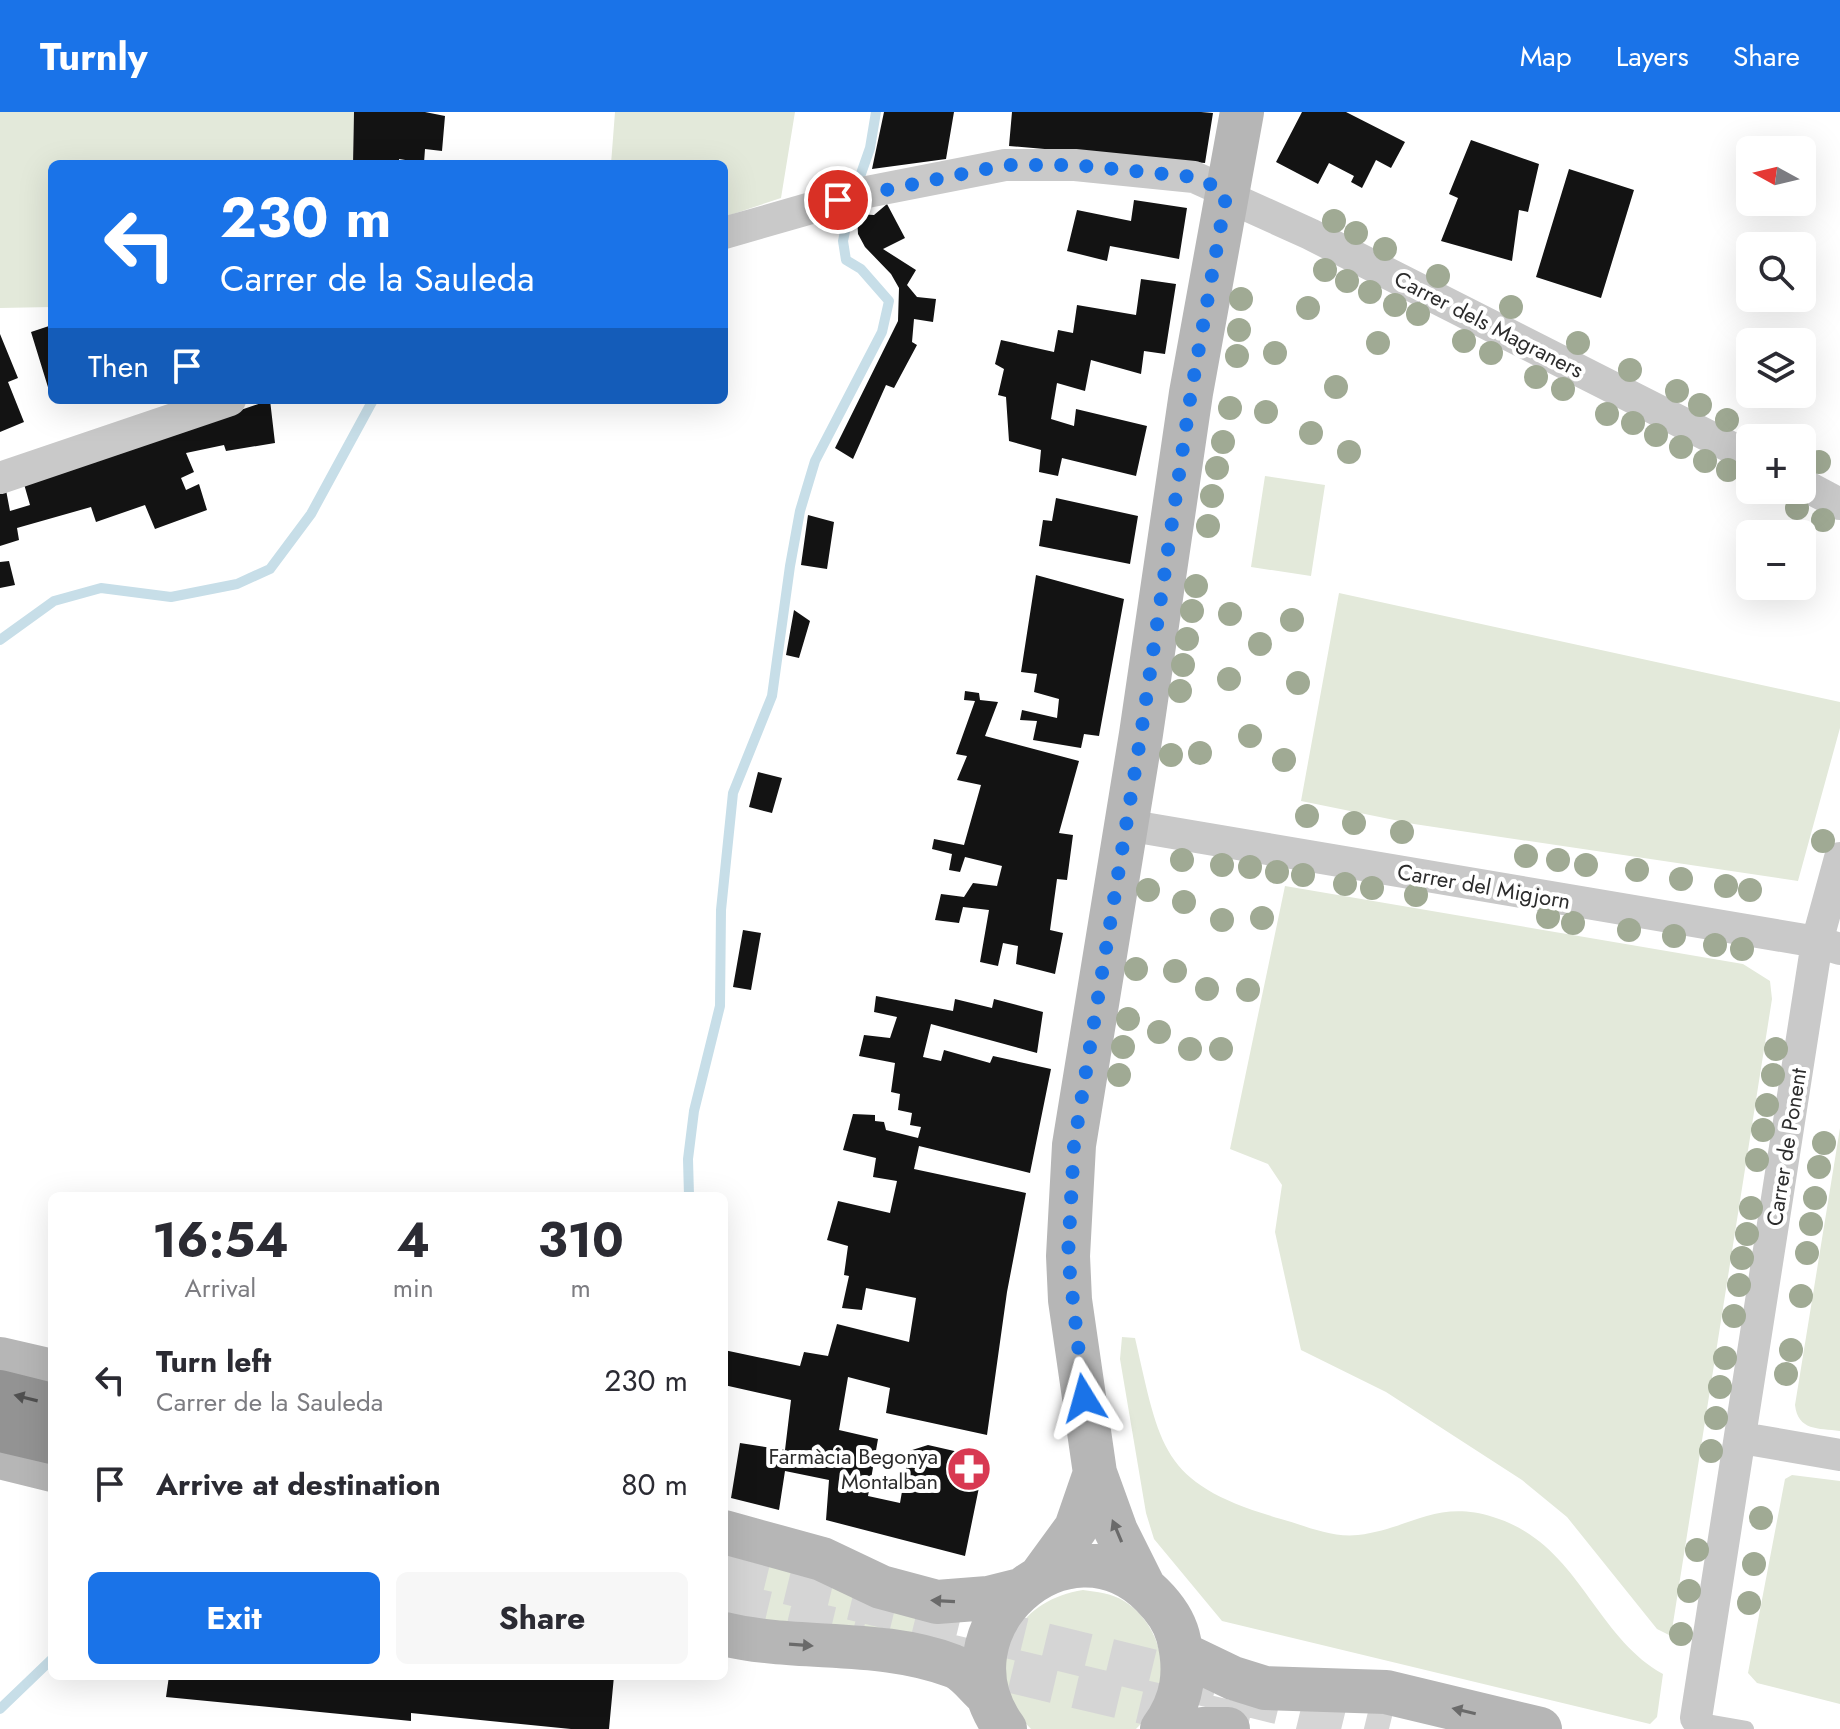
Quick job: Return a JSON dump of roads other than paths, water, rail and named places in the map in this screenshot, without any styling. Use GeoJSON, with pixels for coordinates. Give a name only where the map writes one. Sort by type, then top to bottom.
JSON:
{"type":"FeatureCollection","features":[{"type":"Feature","properties":{"kind":"highway"},"geometry":{"type":"LineString","coordinates":[[0,1392],[48,1404]]}},
{"type":"Feature","properties":{"kind":"highway"},"geometry":{"type":"LineString","coordinates":[[0,1430],[48,1441]]}},
{"type":"Feature","properties":{"kind":"street"},"geometry":{"type":"LineString","coordinates":[[1144,1587],[1116,1531],[1095,1473],[1070,1300],[1074,1145],[1191,393],[1242,112]]}},
{"type":"Feature","properties":{"kind":"street","name":"Carrer dels Magraners"},"geometry":{"type":"LineString","coordinates":[[728,232],[852,196],[1005,165],[1075,165],[1194,177],[1214,186],[1226,196],[1324,241],[1736,450]]}},
{"type":"Feature","properties":{"kind":"street"},"geometry":{"type":"LineString","coordinates":[[0,478],[218,404]]}},
{"type":"Feature","properties":{"kind":"street"},"geometry":{"type":"LineString","coordinates":[[1816,491],[1840,504]]}},
{"type":"Feature","properties":{"kind":"street","name":"Carrer del Migjorn"},"geometry":{"type":"LineString","coordinates":[[1126,825],[1829,945]]}},
{"type":"Feature","properties":{"kind":"street","name":"Carrer de Ponent"},"geometry":{"type":"LineString","coordinates":[[1691,1723],[1829,945],[1840,858]]}},
{"type":"Feature","properties":{"kind":"street"},"geometry":{"type":"LineString","coordinates":[[0,1359],[48,1370]]}},
{"type":"Feature","properties":{"kind":"street"},"geometry":{"type":"LineString","coordinates":[[1742,1438],[1840,1455]]}},
{"type":"Feature","properties":{"kind":"street"},"geometry":{"type":"LineString","coordinates":[[0,1457],[48,1469]]}},
{"type":"Feature","properties":{"kind":"street"},"geometry":{"type":"LineString","coordinates":[[998,1718],[984,1656],[988,1637],[1006,1603],[1030,1583],[1076,1528],[1095,1473]]}},
{"type":"Feature","properties":{"kind":"street"},"geometry":{"type":"LineString","coordinates":[[728,1533],[822,1559],[881,1587],[937,1602],[988,1598],[1059,1570],[1094,1567],[1129,1577],[1163,1606],[1176,1629],[1183,1654],[1180,1698],[1162,1729]]}},
{"type":"Feature","properties":{"kind":"street"},"geometry":{"type":"LineString","coordinates":[[728,1635],[756,1641],[857,1647],[956,1667],[998,1718]]}},
{"type":"Feature","properties":{"kind":"street"},"geometry":{"type":"LineString","coordinates":[[1183,1654],[1233,1678],[1265,1688],[1386,1692],[1540,1729]]}},
{"type":"Feature","properties":{"kind":"street"},"geometry":{"type":"LineString","coordinates":[[1202,1729],[1228,1729]]}},
{"type":"Feature","properties":{"kind":"lane"},"geometry":{"type":"LineString","coordinates":[[1691,1723],[1746,1729]]}},
{"type":"Feature","properties":{"kind":"waterway"},"geometry":{"type":"LineString","coordinates":[[856,188],[870,148],[876,112]]}},
{"type":"Feature","properties":{"kind":"waterway"},"geometry":{"type":"LineString","coordinates":[[689,1192],[688,1159],[694,1111],[720,1006],[721,910],[733,793],[772,696],[800,511],[815,461],[882,332],[889,301],[861,269],[846,260],[843,241],[851,203]]}},
{"type":"Feature","properties":{"kind":"waterway"},"geometry":{"type":"LineString","coordinates":[[0,640],[54,601],[101,588],[171,597],[237,584],[270,569],[311,514],[371,404]]}},
{"type":"Feature","properties":{"kind":"waterway"},"geometry":{"type":"LineString","coordinates":[[0,1709],[48,1663]]}},
{"type":"Feature","properties":{"kind":"tunnel"},"geometry":{"type":"LineString","coordinates":[[728,1568],[1389,1729]]}},
{"type":"Feature","properties":{"kind":"tunnel"},"geometry":{"type":"LineString","coordinates":[[728,1604],[862,1636]]}},
{"type":"Feature","properties":{"kind":"tunnel"},"geometry":{"type":"LineString","coordinates":[[948,1656],[1258,1729]]}},
{"type":"Feature","properties":{"kind":"place","name":"Farmàcia Begonya Montalban"},"geometry":{"type":"Point","coordinates":[969,1469]}}]}
